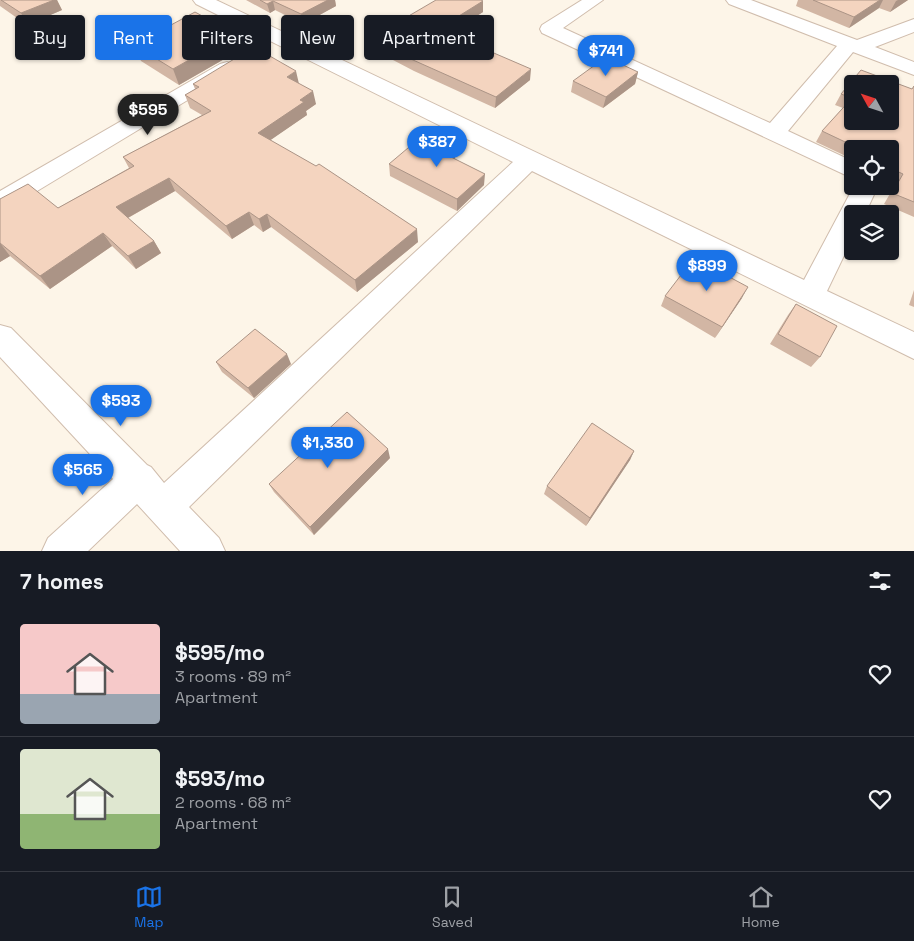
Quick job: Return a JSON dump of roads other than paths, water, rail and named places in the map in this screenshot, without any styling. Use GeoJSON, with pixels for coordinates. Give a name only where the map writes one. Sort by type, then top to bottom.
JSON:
{"type":"FeatureCollection","features":[{"type":"Feature","properties":{"kind":"street"},"geometry":{"type":"LineString","coordinates":[[202,0],[220,15]]}},
{"type":"Feature","properties":{"kind":"street"},"geometry":{"type":"LineString","coordinates":[[594,0],[549,29],[844,166]]}},
{"type":"Feature","properties":{"kind":"street"},"geometry":{"type":"LineString","coordinates":[[735,0],[914,69]]}},
{"type":"Feature","properties":{"kind":"street"},"geometry":{"type":"LineString","coordinates":[[774,133],[854,46],[914,25]]}},
{"type":"Feature","properties":{"kind":"street"},"geometry":{"type":"LineString","coordinates":[[271,52],[530,160],[914,346]]}},
{"type":"Feature","properties":{"kind":"street"},"geometry":{"type":"LineString","coordinates":[[0,202],[241,60]]}},
{"type":"Feature","properties":{"kind":"street"},"geometry":{"type":"LineString","coordinates":[[164,507],[530,160]]}},
{"type":"Feature","properties":{"kind":"street"},"geometry":{"type":"LineString","coordinates":[[811,295],[861,195]]}},
{"type":"Feature","properties":{"kind":"street"},"geometry":{"type":"LineString","coordinates":[[0,338],[139,479],[206,551]]}},
{"type":"Feature","properties":{"kind":"street"},"geometry":{"type":"LineString","coordinates":[[61,551],[139,479]]}}]}
